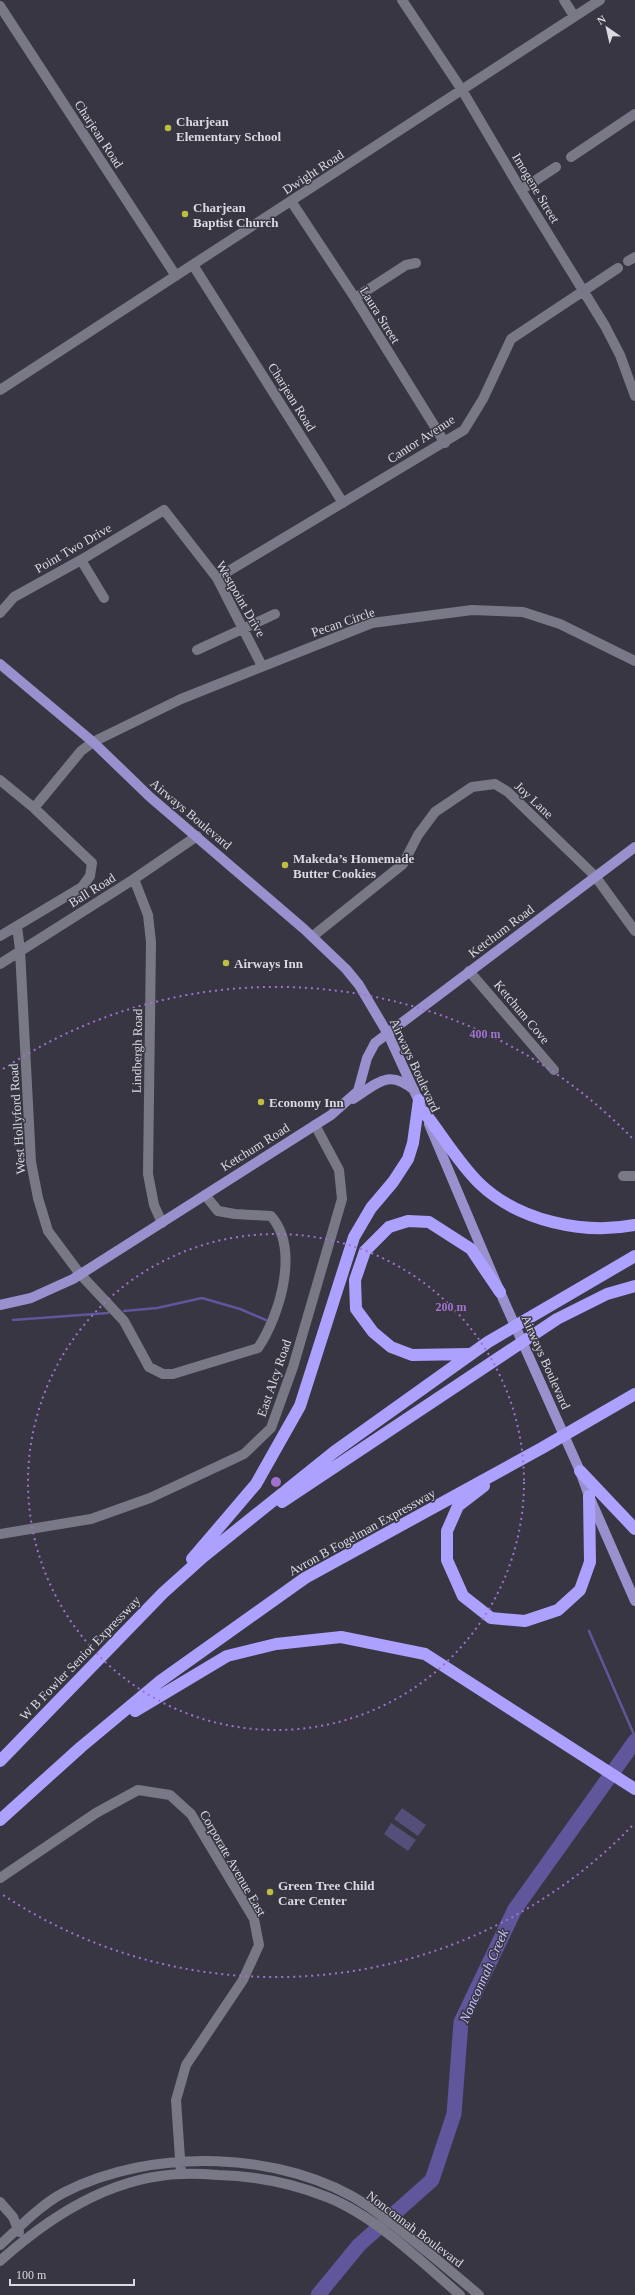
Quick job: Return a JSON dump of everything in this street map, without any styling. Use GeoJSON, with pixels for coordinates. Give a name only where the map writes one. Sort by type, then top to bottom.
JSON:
{"type":"FeatureCollection","features":[{"type":"Feature","properties":{"kind":"highway"},"geometry":{"type":"LineString","coordinates":[[163,1593],[256,1484],[300,1406],[354,1237],[371,1208],[393,1182],[408,1159],[413,1143],[417,1096]]}},
{"type":"Feature","properties":{"kind":"highway"},"geometry":{"type":"LineString","coordinates":[[424,1112],[480,1184],[502,1201],[528,1214],[574,1226],[607,1228],[635,1225]]}},
{"type":"Feature","properties":{"kind":"highway"},"geometry":{"type":"LineString","coordinates":[[469,1354],[412,1355],[391,1347],[374,1332],[356,1309],[355,1280],[365,1251],[389,1227],[408,1221],[429,1222],[471,1249],[500,1292]]}},
{"type":"Feature","properties":{"kind":"highway"},"geometry":{"type":"LineString","coordinates":[[163,1593],[243,1525],[334,1452],[469,1354],[549,1305],[635,1256]]}},
{"type":"Feature","properties":{"kind":"highway"},"geometry":{"type":"LineString","coordinates":[[243,1525],[297,1492],[490,1362],[557,1319],[607,1294],[635,1286]]}},
{"type":"Feature","properties":{"kind":"highway","name":"Avron B Fogelman Expressway"},"geometry":{"type":"LineString","coordinates":[[80,1747],[159,1682],[304,1578],[542,1448],[635,1394]]}},
{"type":"Feature","properties":{"kind":"highway"},"geometry":{"type":"LineString","coordinates":[[596,1417],[635,1402]]}},
{"type":"Feature","properties":{"kind":"highway"},"geometry":{"type":"LineString","coordinates":[[514,1463],[458,1506],[447,1531],[447,1560],[453,1577],[463,1596],[491,1618],[525,1621],[558,1610],[580,1590],[590,1562],[589,1496]]}},
{"type":"Feature","properties":{"kind":"highway"},"geometry":{"type":"LineString","coordinates":[[580,1471],[635,1529]]}},
{"type":"Feature","properties":{"kind":"highway","name":"W B Fowler Senior Expressway"},"geometry":{"type":"LineString","coordinates":[[0,1761],[163,1593]]}},
{"type":"Feature","properties":{"kind":"highway"},"geometry":{"type":"LineString","coordinates":[[0,1820],[80,1747],[161,1694],[228,1656],[276,1644],[341,1637],[425,1654],[520,1713],[635,1789]]}},
{"type":"Feature","properties":{"kind":"main road","name":"Airways Boulevard"},"geometry":{"type":"LineString","coordinates":[[0,664],[93,742],[150,797],[313,936],[351,974],[388,1034],[417,1096],[500,1292],[580,1471],[589,1496],[635,1602]]}},
{"type":"Feature","properties":{"kind":"main road","name":"Ketchum Road"},"geometry":{"type":"LineString","coordinates":[[0,1305],[31,1298],[80,1274],[315,1125],[348,1102],[358,1091],[367,1058],[375,1043],[635,847]]}},
{"type":"Feature","properties":{"kind":"main road"},"geometry":{"type":"LineString","coordinates":[[348,1102],[385,1079],[396,1078],[417,1096]]}},
{"type":"Feature","properties":{"kind":"street","name":"Imogene Street"},"geometry":{"type":"LineString","coordinates":[[402,0],[462,90],[521,190],[583,289],[613,340],[635,396]]}},
{"type":"Feature","properties":{"kind":"street"},"geometry":{"type":"LineString","coordinates":[[564,0],[574,16]]}},
{"type":"Feature","properties":{"kind":"street","name":"Dwight Road"},"geometry":{"type":"LineString","coordinates":[[0,390],[600,0]]}},
{"type":"Feature","properties":{"kind":"street","name":"Charjean Road"},"geometry":{"type":"LineString","coordinates":[[0,6],[176,276]]}},
{"type":"Feature","properties":{"kind":"street"},"geometry":{"type":"LineString","coordinates":[[571,157],[635,114]]}},
{"type":"Feature","properties":{"kind":"street"},"geometry":{"type":"LineString","coordinates":[[521,190],[556,167]]}},
{"type":"Feature","properties":{"kind":"street","name":"Laura Street"},"geometry":{"type":"LineString","coordinates":[[291,202],[355,298],[445,443]]}},
{"type":"Feature","properties":{"kind":"street"},"geometry":{"type":"LineString","coordinates":[[355,298],[406,265],[416,263]]}},
{"type":"Feature","properties":{"kind":"street","name":"Charjean Road"},"geometry":{"type":"LineString","coordinates":[[193,265],[343,502]]}},
{"type":"Feature","properties":{"kind":"street","name":"Cantor Avenue"},"geometry":{"type":"LineString","coordinates":[[217,578],[343,502],[445,443],[464,430],[483,399],[510,339],[583,289],[618,268]]}},
{"type":"Feature","properties":{"kind":"street","name":"Westpoint Drive"},"geometry":{"type":"LineString","coordinates":[[164,510],[217,578],[262,666]]}},
{"type":"Feature","properties":{"kind":"street","name":"Point Two Drive"},"geometry":{"type":"LineString","coordinates":[[0,613],[14,597],[81,560],[164,510]]}},
{"type":"Feature","properties":{"kind":"street"},"geometry":{"type":"LineString","coordinates":[[81,560],[104,598]]}},
{"type":"Feature","properties":{"kind":"street","name":"Pecan Circle"},"geometry":{"type":"LineString","coordinates":[[34,808],[81,751],[93,742],[181,699],[372,623],[472,610],[523,612],[560,624],[635,661]]}},
{"type":"Feature","properties":{"kind":"street"},"geometry":{"type":"LineString","coordinates":[[197,650],[275,614]]}},
{"type":"Feature","properties":{"kind":"street"},"geometry":{"type":"LineString","coordinates":[[0,780],[34,808],[92,863],[90,876],[82,887],[0,936]]}},
{"type":"Feature","properties":{"kind":"street","name":"Joy Lane"},"geometry":{"type":"LineString","coordinates":[[313,936],[403,864],[418,835],[435,812],[472,787],[495,784],[508,792],[596,876],[635,931]]}},
{"type":"Feature","properties":{"kind":"street","name":"Ball Road"},"geometry":{"type":"LineString","coordinates":[[0,964],[134,879],[197,836]]}},
{"type":"Feature","properties":{"kind":"street","name":"Lindbergh Road"},"geometry":{"type":"LineString","coordinates":[[134,879],[148,915],[151,942],[148,1174],[154,1205],[162,1223]]}},
{"type":"Feature","properties":{"kind":"street","name":"West Hollyford Road"},"geometry":{"type":"LineString","coordinates":[[17,926],[20,950],[31,1162],[38,1198],[48,1231],[80,1274],[124,1321],[142,1356],[149,1366],[156,1372],[163,1374],[173,1374],[258,1348],[279,1302],[286,1262],[284,1244],[278,1228],[271,1216],[266,1214],[235,1214],[218,1211],[205,1195]]}},
{"type":"Feature","properties":{"kind":"street","name":"Ketchum Cove"},"geometry":{"type":"LineString","coordinates":[[469,971],[554,1070]]}},
{"type":"Feature","properties":{"kind":"street","name":"East Alcy Road"},"geometry":{"type":"LineString","coordinates":[[0,1534],[91,1519],[150,1498],[244,1454],[271,1428],[294,1367],[342,1199],[339,1170],[315,1125]]}},
{"type":"Feature","properties":{"kind":"street"},"geometry":{"type":"LineString","coordinates":[[623,1176],[635,1176]]}},
{"type":"Feature","properties":{"kind":"street","name":"Corporate Avenue East"},"geometry":{"type":"LineString","coordinates":[[0,1878],[96,1813],[138,1790],[170,1795],[191,1814],[254,1919],[259,1945],[243,1980],[186,2065],[176,2100],[181,2174]]}},
{"type":"Feature","properties":{"kind":"street","name":"Nonconnah Boulevard"},"geometry":{"type":"LineString","coordinates":[[0,2245],[17,2227],[63,2193],[120,2171],[180,2162],[251,2163],[298,2174],[333,2188],[367,2206],[479,2295]]}},
{"type":"Feature","properties":{"kind":"street","name":"Nonconnah Boulevard"},"geometry":{"type":"LineString","coordinates":[[0,2260],[22,2241],[66,2210],[100,2193],[139,2180],[181,2174],[239,2175],[275,2181],[327,2197],[371,2221],[460,2295]]}},
{"type":"Feature","properties":{"kind":"street"},"geometry":{"type":"LineString","coordinates":[[0,2202],[13,2217],[22,2241]]}},
{"type":"Feature","properties":{"kind":"shaded area"},"geometry":{"type":"Polygon","coordinates":[[[402,1808],[426,1825],[418,1836],[394,1819],[402,1808]]]}},
{"type":"Feature","properties":{"kind":"shaded area"},"geometry":{"type":"Polygon","coordinates":[[[391,1823],[416,1840],[408,1851],[384,1834],[391,1823]]]}},
{"type":"Feature","properties":{"kind":"waterway"},"geometry":{"type":"LineString","coordinates":[[124,1311],[157,1308],[202,1298],[240,1309],[266,1320]]}},
{"type":"Feature","properties":{"kind":"waterway"},"geometry":{"type":"LineString","coordinates":[[13,1320],[108,1313]]}},
{"type":"Feature","properties":{"kind":"waterway"},"geometry":{"type":"LineString","coordinates":[[589,1631],[635,1737]]}},
{"type":"Feature","properties":{"kind":"waterway","name":"Nonconnah Creek"},"geometry":{"type":"LineString","coordinates":[[318,2295],[359,2245],[432,2180],[454,2114],[461,2022],[515,1909],[635,1741]]}},
{"type":"Feature","properties":{"kind":"place","name":"Charjean Elementary School"},"geometry":{"type":"Point","coordinates":[168,128]}},
{"type":"Feature","properties":{"kind":"place","name":"Charjean Baptist Church"},"geometry":{"type":"Point","coordinates":[185,214]}},
{"type":"Feature","properties":{"kind":"place","name":"Makeda’s Homemade Butter Cookies"},"geometry":{"type":"Point","coordinates":[285,865]}},
{"type":"Feature","properties":{"kind":"place","name":"Airways Inn"},"geometry":{"type":"Point","coordinates":[226,963]}},
{"type":"Feature","properties":{"kind":"place","name":"Economy Inn"},"geometry":{"type":"Point","coordinates":[261,1102]}},
{"type":"Feature","properties":{"kind":"place","name":"Green Tree Child Care Center"},"geometry":{"type":"Point","coordinates":[270,1892]}}]}
